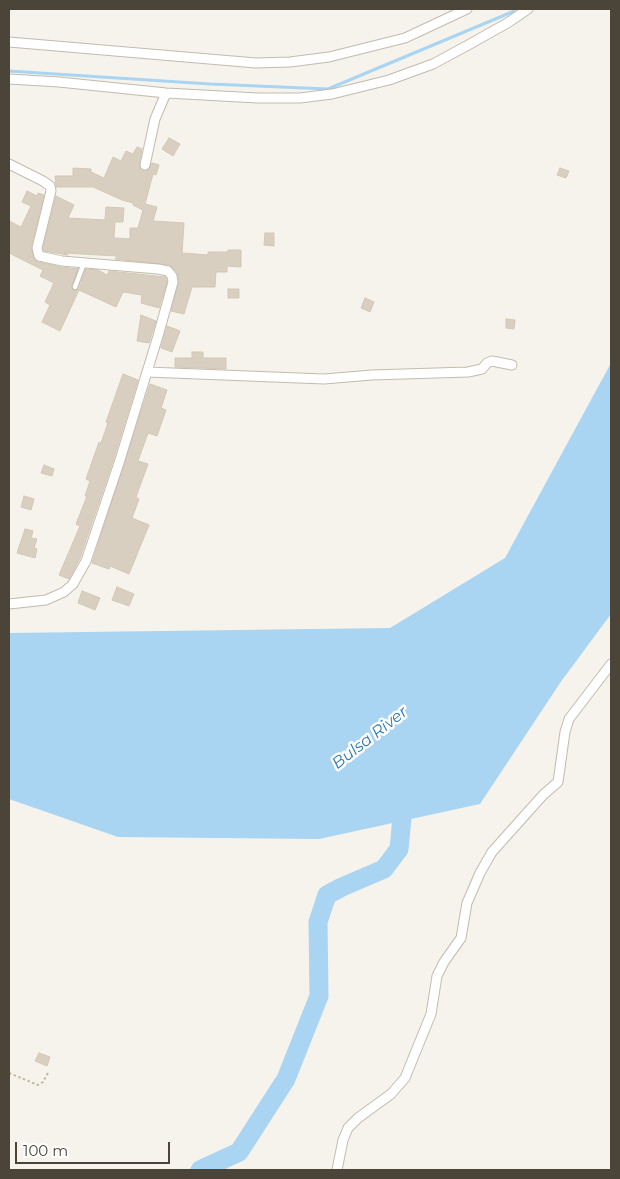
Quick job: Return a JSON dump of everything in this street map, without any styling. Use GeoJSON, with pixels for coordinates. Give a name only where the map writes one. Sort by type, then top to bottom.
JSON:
{"type":"FeatureCollection","features":[{"type":"Feature","properties":{"kind":"street"},"geometry":{"type":"LineString","coordinates":[[9,42],[256,63],[290,62],[329,57],[405,38],[467,9]]}},
{"type":"Feature","properties":{"kind":"street"},"geometry":{"type":"LineString","coordinates":[[9,79],[60,82],[166,93],[258,98],[300,98],[332,94],[389,80],[433,64],[478,40],[528,9]]}},
{"type":"Feature","properties":{"kind":"street"},"geometry":{"type":"LineString","coordinates":[[145,164],[155,119],[166,93]]}},
{"type":"Feature","properties":{"kind":"street"},"geometry":{"type":"LineString","coordinates":[[9,164],[50,186],[51,191],[37,248],[39,256],[62,261],[158,269],[168,271],[172,276],[173,282],[119,463],[92,544],[78,576],[73,584],[64,592],[55,596],[31,602],[9,604]]}},
{"type":"Feature","properties":{"kind":"street"},"geometry":{"type":"LineString","coordinates":[[147,372],[324,379],[372,375],[468,372],[482,369],[487,363],[492,361],[512,365]]}},
{"type":"Feature","properties":{"kind":"street"},"geometry":{"type":"LineString","coordinates":[[337,1170],[343,1140],[348,1128],[358,1118],[391,1094],[405,1078],[431,1014],[437,976],[444,962],[461,938],[467,903],[480,874],[492,852],[543,795],[558,782],[565,732],[569,719],[611,664]]}},
{"type":"Feature","properties":{"kind":"lane"},"geometry":{"type":"LineString","coordinates":[[75,287],[84,262]]}},
{"type":"Feature","properties":{"kind":"path"},"geometry":{"type":"LineString","coordinates":[[9,1073],[38,1085],[43,1082],[49,1071]]}},
{"type":"Feature","properties":{"kind":"water","name":"Bulsa River"},"geometry":{"type":"Polygon","coordinates":[[[611,363],[611,614],[560,683],[480,804],[319,839],[118,837],[9,799],[9,633],[390,628],[505,558],[611,363]]]}},
{"type":"Feature","properties":{"kind":"building"},"geometry":{"type":"Polygon","coordinates":[[[169,138],[180,144],[173,156],[162,149],[169,138]]]}},
{"type":"Feature","properties":{"kind":"building"},"geometry":{"type":"Polygon","coordinates":[[[137,147],[142,149],[139,164],[141,170],[147,171],[152,163],[159,165],[156,175],[153,174],[145,204],[157,207],[153,221],[184,223],[182,253],[208,255],[208,252],[241,250],[241,267],[227,266],[227,272],[216,272],[215,287],[192,287],[184,314],[171,311],[179,281],[177,272],[170,265],[115,259],[117,256],[64,253],[68,255],[44,251],[43,248],[56,196],[74,205],[68,218],[105,220],[106,207],[124,208],[123,222],[115,222],[114,238],[130,239],[130,228],[138,228],[143,210],[133,205],[133,203],[93,187],[56,187],[55,176],[73,176],[73,168],[91,169],[91,172],[104,178],[113,157],[121,161],[126,151],[133,154],[137,147]]]}},
{"type":"Feature","properties":{"kind":"building"},"geometry":{"type":"Polygon","coordinates":[[[560,168],[569,171],[566,178],[557,175],[560,168]]]}},
{"type":"Feature","properties":{"kind":"building"},"geometry":{"type":"Polygon","coordinates":[[[27,191],[37,196],[38,193],[44,195],[31,247],[35,261],[78,269],[71,286],[74,291],[79,289],[86,269],[98,270],[107,275],[109,271],[165,277],[167,282],[159,308],[141,303],[142,295],[123,292],[116,307],[79,290],[60,331],[42,322],[50,305],[45,302],[54,283],[40,276],[43,270],[9,253],[9,221],[21,227],[31,206],[22,202],[27,191]]]}},
{"type":"Feature","properties":{"kind":"building"},"geometry":{"type":"Polygon","coordinates":[[[265,233],[274,233],[274,246],[264,245],[265,233]]]}},
{"type":"Feature","properties":{"kind":"building"},"geometry":{"type":"Polygon","coordinates":[[[228,289],[239,289],[239,298],[228,298],[228,289]]]}},
{"type":"Feature","properties":{"kind":"building"},"geometry":{"type":"Polygon","coordinates":[[[365,298],[374,302],[370,312],[361,308],[365,298]]]}},
{"type":"Feature","properties":{"kind":"building"},"geometry":{"type":"Polygon","coordinates":[[[141,315],[156,321],[149,343],[137,341],[141,315]]]}},
{"type":"Feature","properties":{"kind":"building"},"geometry":{"type":"Polygon","coordinates":[[[506,319],[515,320],[514,329],[506,328],[506,319]]]}},
{"type":"Feature","properties":{"kind":"building"},"geometry":{"type":"Polygon","coordinates":[[[167,326],[180,331],[172,352],[161,348],[167,326]]]}},
{"type":"Feature","properties":{"kind":"building"},"geometry":{"type":"Polygon","coordinates":[[[192,352],[203,352],[203,358],[226,358],[226,369],[175,367],[175,358],[192,358],[192,352]]]}},
{"type":"Feature","properties":{"kind":"building"},"geometry":{"type":"Polygon","coordinates":[[[123,374],[138,380],[80,558],[69,579],[59,575],[80,526],[76,524],[87,496],[85,496],[90,481],[86,479],[99,442],[101,443],[108,423],[106,422],[123,374]]]}},
{"type":"Feature","properties":{"kind":"building"},"geometry":{"type":"Polygon","coordinates":[[[150,384],[167,390],[161,408],[166,410],[157,436],[148,433],[138,461],[148,464],[136,497],[139,499],[132,518],[149,525],[129,574],[110,566],[109,569],[92,563],[150,384]]]}},
{"type":"Feature","properties":{"kind":"building"},"geometry":{"type":"Polygon","coordinates":[[[44,465],[54,469],[52,476],[41,473],[44,465]]]}},
{"type":"Feature","properties":{"kind":"building"},"geometry":{"type":"Polygon","coordinates":[[[24,496],[34,499],[31,510],[21,507],[24,496]]]}},
{"type":"Feature","properties":{"kind":"building"},"geometry":{"type":"Polygon","coordinates":[[[25,529],[33,531],[31,538],[37,539],[34,548],[37,549],[35,558],[17,553],[25,529]]]}},
{"type":"Feature","properties":{"kind":"building"},"geometry":{"type":"Polygon","coordinates":[[[117,587],[134,594],[129,606],[112,600],[117,587]]]}},
{"type":"Feature","properties":{"kind":"building"},"geometry":{"type":"Polygon","coordinates":[[[82,591],[100,598],[95,610],[78,603],[82,591]]]}},
{"type":"Feature","properties":{"kind":"building"},"geometry":{"type":"Polygon","coordinates":[[[39,1053],[50,1057],[47,1066],[35,1061],[39,1053]]]}},
{"type":"Feature","properties":{"kind":"waterway"},"geometry":{"type":"LineString","coordinates":[[9,71],[210,84],[328,89],[512,12],[515,9]]}},
{"type":"Feature","properties":{"kind":"waterway"},"geometry":{"type":"LineString","coordinates":[[200,1170],[239,1152],[286,1079],[319,996],[318,922],[327,895],[384,869],[399,849],[404,797]]}}]}
